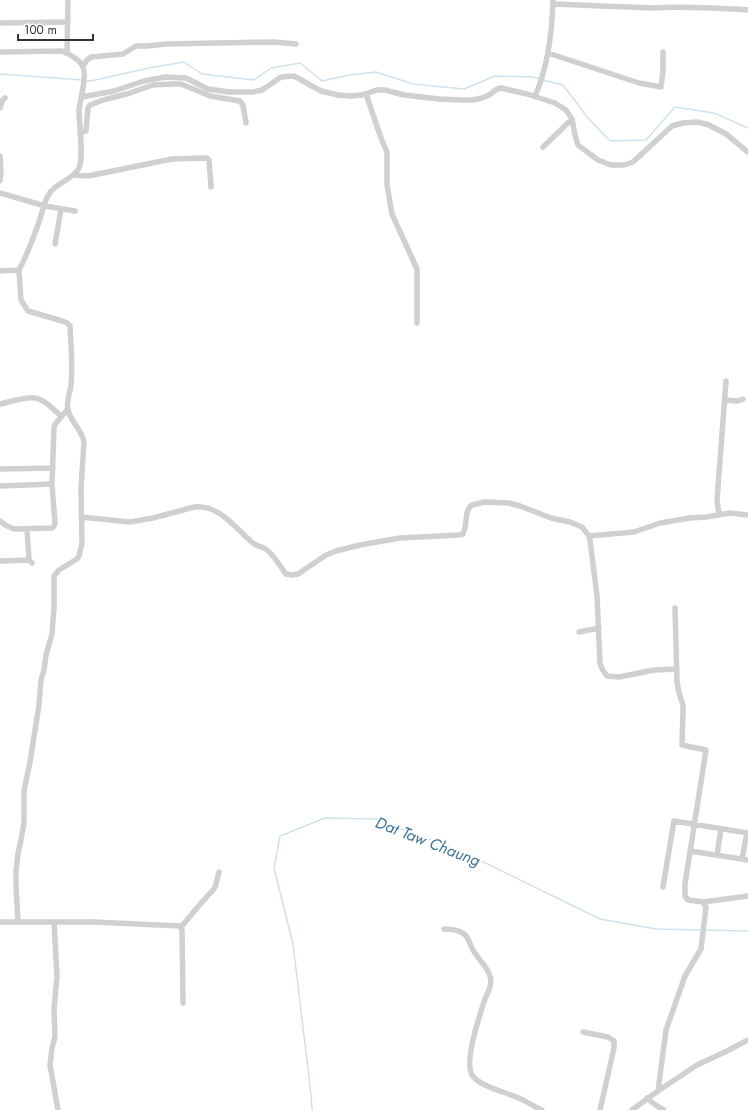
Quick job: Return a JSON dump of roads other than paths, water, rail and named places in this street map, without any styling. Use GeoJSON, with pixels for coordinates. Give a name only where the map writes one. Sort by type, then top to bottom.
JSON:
{"type":"FeatureCollection","features":[{"type":"Feature","properties":{"kind":"street"},"geometry":{"type":"LineString","coordinates":[[67,51],[68,0]]}},
{"type":"Feature","properties":{"kind":"street"},"geometry":{"type":"LineString","coordinates":[[534,96],[543,75],[548,53],[553,2],[653,8],[666,6],[748,10]]}},
{"type":"Feature","properties":{"kind":"street"},"geometry":{"type":"LineString","coordinates":[[1,23],[68,22]]}},
{"type":"Feature","properties":{"kind":"street"},"geometry":{"type":"LineString","coordinates":[[18,922],[16,872],[24,823],[24,791],[39,705],[41,680],[52,634],[54,576],[59,570],[79,556],[82,543],[81,488],[84,442],[83,435],[68,409],[71,379],[70,326],[62,321],[28,311],[21,300],[19,270],[30,247],[49,193],[74,175],[79,168],[80,109],[84,88],[83,66],[91,57],[123,54],[136,46],[274,42],[296,44]]}},
{"type":"Feature","properties":{"kind":"street"},"geometry":{"type":"LineString","coordinates":[[0,52],[67,51],[83,66]]}},
{"type":"Feature","properties":{"kind":"street"},"geometry":{"type":"LineString","coordinates":[[548,53],[639,83],[660,87],[663,71],[663,52]]}},
{"type":"Feature","properties":{"kind":"street"},"geometry":{"type":"LineString","coordinates":[[82,97],[114,91],[149,80],[165,77],[186,78],[208,89],[229,92],[253,92],[262,90],[281,77],[294,76],[321,91],[328,93],[351,96],[366,94],[377,90],[385,90],[404,95],[473,100],[482,98],[501,88],[555,103],[566,110],[572,119],[574,135],[578,145],[598,160],[611,165],[624,165],[633,162],[672,126],[683,122],[697,122],[709,125],[726,134],[748,152]]}},
{"type":"Feature","properties":{"kind":"street"},"geometry":{"type":"LineString","coordinates":[[80,134],[86,131],[88,108],[94,102],[127,94],[153,85],[165,84],[182,84],[210,96],[240,101],[243,105],[246,123]]}},
{"type":"Feature","properties":{"kind":"street"},"geometry":{"type":"LineString","coordinates":[[366,94],[387,152],[387,185],[392,214],[417,269],[417,323]]}},
{"type":"Feature","properties":{"kind":"street"},"geometry":{"type":"LineString","coordinates":[[0,108],[2,101],[5,98]]}},
{"type":"Feature","properties":{"kind":"street"},"geometry":{"type":"LineString","coordinates":[[543,147],[572,119]]}},
{"type":"Feature","properties":{"kind":"street"},"geometry":{"type":"LineString","coordinates":[[0,156],[0,181]]}},
{"type":"Feature","properties":{"kind":"street"},"geometry":{"type":"LineString","coordinates":[[74,175],[88,176],[172,159],[207,158],[209,160],[211,187]]}},
{"type":"Feature","properties":{"kind":"street"},"geometry":{"type":"LineString","coordinates":[[0,193],[45,206],[75,211]]}},
{"type":"Feature","properties":{"kind":"street"},"geometry":{"type":"LineString","coordinates":[[55,244],[62,209]]}},
{"type":"Feature","properties":{"kind":"street"},"geometry":{"type":"LineString","coordinates":[[0,272],[19,270]]}},
{"type":"Feature","properties":{"kind":"street"},"geometry":{"type":"LineString","coordinates":[[719,515],[717,500],[726,381]]}},
{"type":"Feature","properties":{"kind":"street"},"geometry":{"type":"LineString","coordinates":[[0,404],[36,398],[44,402],[61,416]]}},
{"type":"Feature","properties":{"kind":"street"},"geometry":{"type":"LineString","coordinates":[[725,400],[738,401],[743,399]]}},
{"type":"Feature","properties":{"kind":"street"},"geometry":{"type":"LineString","coordinates":[[0,521],[14,529],[52,528],[54,526],[52,484],[54,427],[61,416],[68,409]]}},
{"type":"Feature","properties":{"kind":"street"},"geometry":{"type":"LineString","coordinates":[[0,469],[53,468]]}},
{"type":"Feature","properties":{"kind":"street"},"geometry":{"type":"LineString","coordinates":[[0,486],[52,484]]}},
{"type":"Feature","properties":{"kind":"street"},"geometry":{"type":"LineString","coordinates":[[81,517],[130,522],[153,518],[194,507],[200,506],[210,508],[238,528],[255,545],[264,548],[276,559],[286,574],[292,575],[298,574],[326,555],[354,546],[400,538],[463,534],[467,513],[472,505],[485,502],[509,503],[551,518],[577,524],[582,527],[589,536],[596,592],[600,663],[602,669],[608,676],[619,677],[654,670],[677,669]]}},
{"type":"Feature","properties":{"kind":"street"},"geometry":{"type":"LineString","coordinates":[[589,536],[634,532],[660,523],[690,518],[737,513],[748,515]]}},
{"type":"Feature","properties":{"kind":"street"},"geometry":{"type":"LineString","coordinates":[[0,561],[31,562],[27,529]]}},
{"type":"Feature","properties":{"kind":"street"},"geometry":{"type":"LineString","coordinates":[[675,608],[677,669],[679,693],[683,705],[682,745],[706,750],[685,884],[685,896],[688,900],[703,902],[748,896]]}},
{"type":"Feature","properties":{"kind":"street"},"geometry":{"type":"LineString","coordinates":[[579,632],[599,628]]}},
{"type":"Feature","properties":{"kind":"street"},"geometry":{"type":"LineString","coordinates":[[663,887],[674,821],[747,833],[745,860],[690,851]]}},
{"type":"Feature","properties":{"kind":"street"},"geometry":{"type":"LineString","coordinates":[[717,855],[721,829]]}},
{"type":"Feature","properties":{"kind":"street"},"geometry":{"type":"LineString","coordinates":[[181,926],[214,889],[219,872]]}},
{"type":"Feature","properties":{"kind":"street"},"geometry":{"type":"LineString","coordinates":[[658,1090],[666,1030],[685,976],[701,949],[706,907],[703,902]]}},
{"type":"Feature","properties":{"kind":"street"},"geometry":{"type":"LineString","coordinates":[[0,922],[94,922],[181,926]]}},
{"type":"Feature","properties":{"kind":"street"},"geometry":{"type":"LineString","coordinates":[[54,922],[57,976],[54,1009],[55,1037],[50,1065],[58,1110]]}},
{"type":"Feature","properties":{"kind":"street"},"geometry":{"type":"LineString","coordinates":[[181,926],[183,1003]]}},
{"type":"Feature","properties":{"kind":"street"},"geometry":{"type":"LineString","coordinates":[[444,929],[459,931],[466,936],[472,949],[490,976],[490,986],[474,1035],[469,1070],[471,1075],[475,1080],[482,1084],[524,1100],[532,1106],[542,1110]]}},
{"type":"Feature","properties":{"kind":"street"},"geometry":{"type":"LineString","coordinates":[[583,1032],[608,1037],[614,1040],[614,1048],[600,1110]]}},
{"type":"Feature","properties":{"kind":"street"},"geometry":{"type":"LineString","coordinates":[[632,1110],[658,1090],[697,1065],[748,1040]]}},
{"type":"Feature","properties":{"kind":"street"},"geometry":{"type":"LineString","coordinates":[[647,1098],[664,1110]]}},
{"type":"Feature","properties":{"kind":"waterway"},"geometry":{"type":"LineString","coordinates":[[86,81],[184,62],[202,74],[254,80],[271,68],[300,63],[322,81],[350,75],[376,72],[413,84],[464,89],[495,76],[533,77],[540,79]]}},
{"type":"Feature","properties":{"kind":"waterway"},"geometry":{"type":"LineString","coordinates":[[0,74],[82,80]]}},
{"type":"Feature","properties":{"kind":"waterway"},"geometry":{"type":"LineString","coordinates":[[543,80],[563,85],[588,118],[610,141],[646,140],[675,107],[714,113],[748,128]]}},
{"type":"Feature","properties":{"kind":"waterway","name":"Dat Taw Chaung"},"geometry":{"type":"LineString","coordinates":[[312,1110],[293,944],[274,868],[280,836],[325,818],[376,819],[465,853],[600,919],[656,929],[748,931]]}}]}
